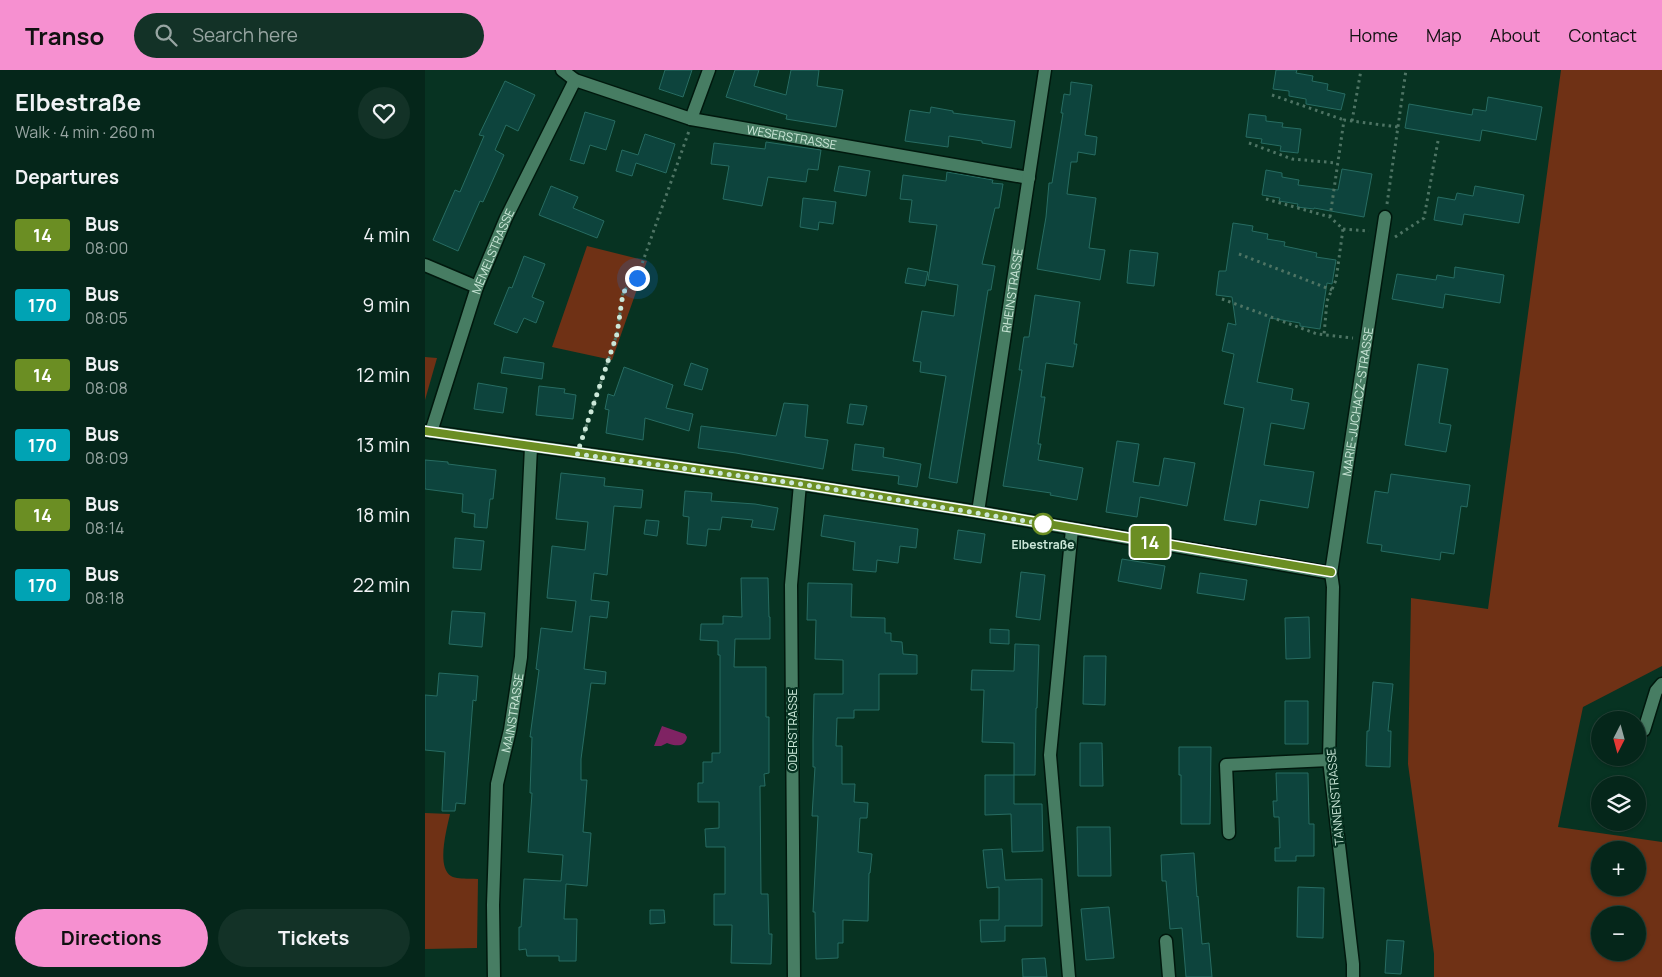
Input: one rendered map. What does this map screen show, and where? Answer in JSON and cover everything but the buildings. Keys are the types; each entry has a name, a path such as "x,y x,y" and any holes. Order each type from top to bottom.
{"street":[{"name":"WESERSTRASSE","path":"562,70 575,80 691,119 1029,178"},
{"path":"691,119 709,70"},
{"name":"RHEINSTRASSE","path":"978,512 1045,70"},
{"name":"MEMELSTRASSE","path":"428,432 477,287 506,218 575,80"},
{"name":"MARIE-JUCHACZ-STRASSE","path":"1333,587 1331,572 1385,217"},
{"path":"425,265 477,287"},
{"path":"428,432 801,484 1331,572"},
{"name":"MAINSTRASSE","path":"494,977 493,905 497,784 510,730 521,657 531,447"},
{"name":"ODERSTRASSE","path":"794,977 791,585 801,484"},
{"path":"1069,977 1050,755 1072,529"},
{"name":"TANNENSTRASSE","path":"1333,587 1329,760 1353,977"},
{"path":"1646,724 1656,691 1662,684"},
{"path":"1229,833 1226,765 1329,760"},
{"path":"1166,941 1169,977"}],"path":[{"path":"1352,121 1361,70"},
{"path":"1385,217 1406,70"},
{"path":"1272,95 1344,120 1398,127"},
{"path":"577,454 617,334 623,293 637,278 687,138 691,119"},
{"path":"1330,217 1344,120"},
{"path":"1380,246 1424,218 1438,141"},
{"path":"1249,143 1293,159 1337,164"},
{"path":"1266,199 1330,217 1343,229 1383,232"},
{"path":"1324,335 1327,301 1336,280 1343,229"},
{"path":"1239,254 1331,290"},
{"path":"1222,299 1317,334 1366,340"}],"shaded area":[{"path":"1561,70 1662,70 1662,666 1583,707 1558,827 1662,842 1662,977 1434,977 1434,954 1408,764 1411,598 1488,609"},
{"path":"587,246 647,261 612,360 552,347"},
{"path":"425,357 437,358 425,400"},
{"path":"662,726 685,734 687,737 686,741 682,745 667,743 661,746 654,746"},
{"path":"425,813 450,814 443,856 444,864 451,876 478,879 477,948 425,949"}],"bus line":[{"name":"14","path":"425,431 801,484 1331,572"}],"place":[{"name":"Elbestraße","path":"1043,524"}],"route":[{"path":"637,278 623,293 617,334 577,454 801,484 1043,524"}]}
